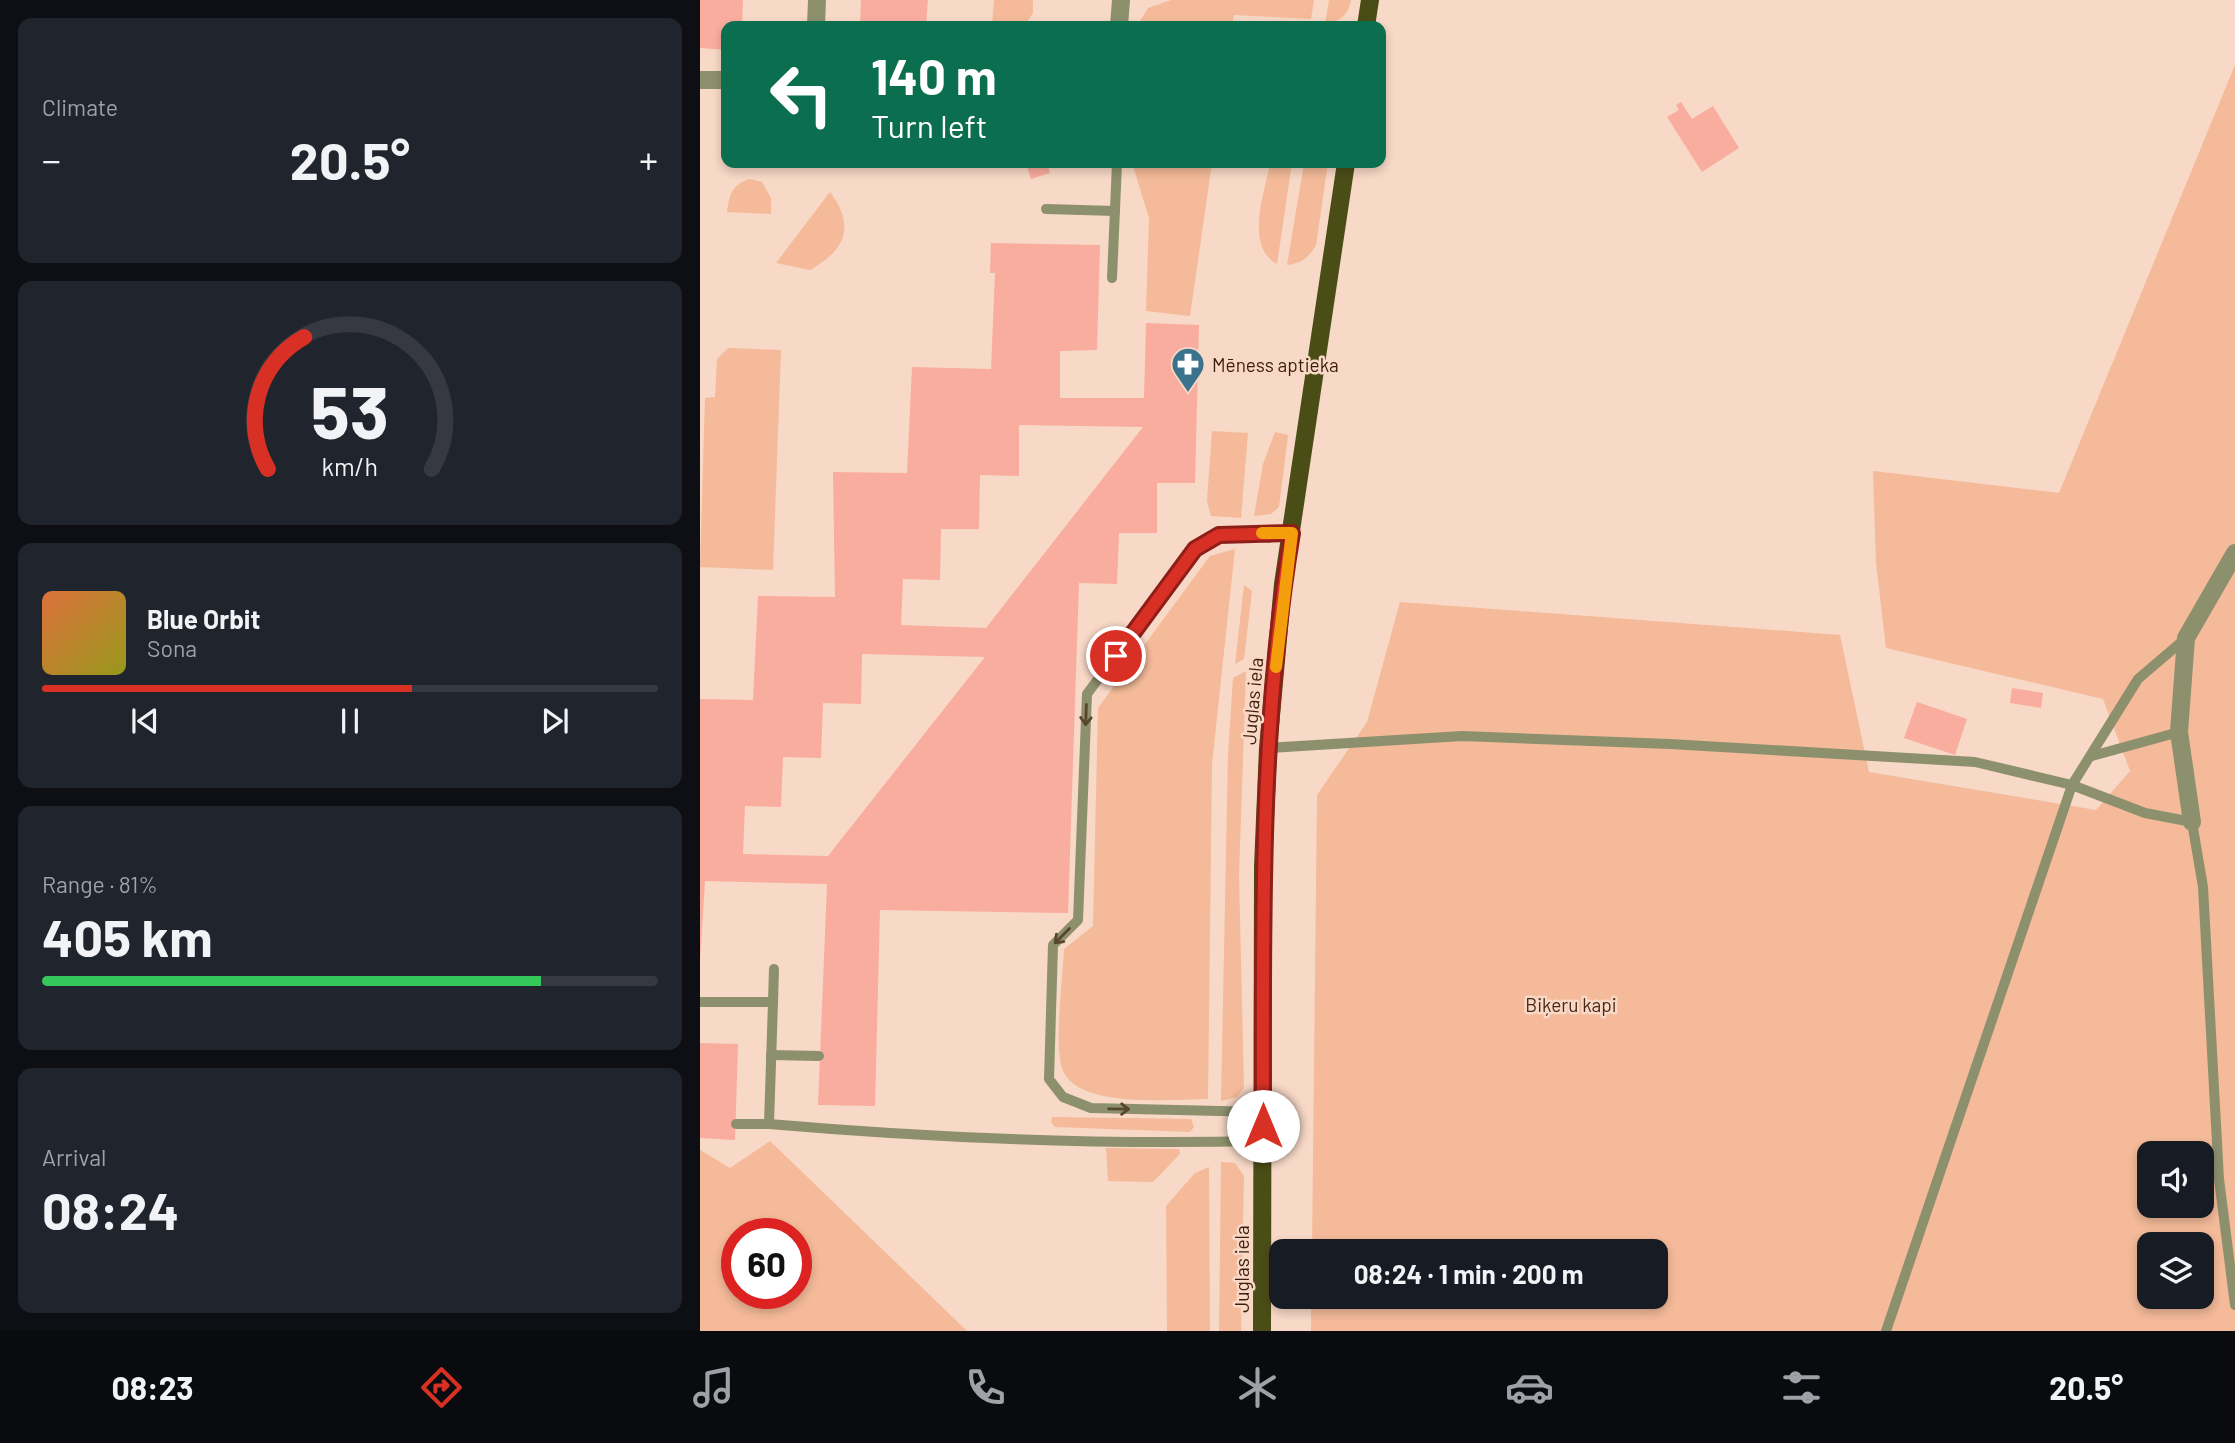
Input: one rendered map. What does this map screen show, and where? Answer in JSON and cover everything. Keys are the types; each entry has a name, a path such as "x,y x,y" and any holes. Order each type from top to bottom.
{"main road":[{"path":"1367,21 1370,0"},
{"name":"Juglas iela","path":"1262,1331 1264,867 1268,748 1283,584 1345,168"}],"street":[{"path":"816,21 817,0"},
{"path":"1119,21 1121,0"},
{"path":"700,80 721,80"},
{"path":"2192,822 2179,732 2186,638 2235,553"}],"lane":[{"path":"1112,278 1117,168"},
{"path":"1046,209 1115,211"},
{"path":"1263,1112 1091,1108 1063,1097 1049,1079 1053,945 1078,920 1087,694 1195,549 1219,535 1292,533"},
{"path":"1885,1331 2072,785 2138,680 2186,638"},
{"path":"2092,756 2179,732"},
{"path":"1268,748 1462,736 1670,744 1975,762 2072,785 2146,813 2192,822 2203,887 2219,1179 2235,1305"},
{"path":"769,1124 774,969"},
{"path":"700,1002 773,1002"},
{"path":"771,1055 819,1056"},
{"path":"736,1124 769,1124 867,1133 1206,1143 1263,1141"}],"green space":[{"path":"994,0 1033,0 1033,13 1027,21 992,21"},
{"path":"1171,0 1314,0 1311,19 1234,15 1233,21 1140,21 1148,8"},
{"path":"1329,0 1351,0 1343,16 1335,21 1326,21"},
{"name":"Biķeru kapi","path":"2235,65 2235,1331 1311,1331 1311,1309 1668,1309 1668,1239 1312,1239 1317,795 1367,722 1400,602 1840,635 1869,772 2096,810 2130,771 2103,699 1886,648 1876,563 1873,471 2059,493"},
{"path":"1134,168 1211,168 1190,316 1146,311 1149,218"},
{"path":"1269,168 1291,168 1277,264 1267,256 1261,245 1261,203"},
{"path":"1303,168 1327,168 1316,245 1304,259 1287,265"},
{"path":"749,179 762,182 771,198 771,214 727,212 732,191"},
{"path":"830,192 843,216 843,237 839,246 810,270 776,263"},
{"path":"728,348 781,350 773,570 700,567 705,398 715,397 717,359"},
{"path":"1212,431 1248,433 1241,518 1211,516 1207,501"},
{"path":"1275,432 1288,435 1279,507 1271,514 1254,516 1263,464"},
{"path":"1235,549 1212,764 1208,1099 1150,1100 1105,1096 1086,1091 1071,1081 1062,1068 1059,1043 1064,949 1093,926 1098,708 1210,556"},
{"path":"1244,585 1252,591 1244,659 1235,664"},
{"path":"1246,671 1239,875 1244,1088 1237,1097 1221,1101 1228,754 1233,678"},
{"path":"1052,1117 1191,1119 1194,1127 1190,1132 1055,1127 1051,1122"},
{"path":"770,1141 967,1331 700,1331 700,1150 730,1168"},
{"path":"1106,1148 1179,1149 1180,1154 1153,1182 1108,1181"},
{"path":"1221,1162 1235,1163 1244,1176 1241,1331 1219,1331"},
{"path":"1209,1167 1210,1331 1167,1331 1166,1206 1195,1173"}],"building":[{"path":"700,0 743,0 742,21 721,21 721,50 700,48"},
{"path":"861,0 928,0 926,21 860,21"},
{"path":"1681,102 1692,119 1713,106 1739,148 1702,172 1667,117 1679,110 1676,105"},
{"path":"1028,168 1048,168 1050,173 1031,179"},
{"path":"991,243 1100,245 1097,350 1060,351 1060,398 1144,398 1146,323 1199,325 1195,483 1157,483 1157,533 1119,533 1117,584 1079,583 1068,913 880,910 875,1106 818,1105 827,884 705,881 700,961 700,699 753,700 758,596 835,597 833,472 907,473 912,367 991,369 995,273 990,273","holes":["1019,425 1143,427 986,628 901,625 903,579 940,580 941,529 979,529 980,475 1019,476","862,654 985,657 828,856 743,854 745,806 781,807 783,757 821,758 823,703 861,704"]},
{"path":"2012,688 2043,693 2041,708 2010,703"},
{"path":"1917,702 1967,719 1955,755 1904,738"},
{"path":"700,1043 738,1044 735,1140 700,1138"}],"slow traffic":[{"path":"1262,533 1292,533 1283,584 1276,667"}],"place":[{"name":"Mēness aptieka","path":"1188,394"}],"route":[{"path":"1116,656 1195,549 1219,535 1292,533 1283,584 1268,748 1264,867 1263,1126"}]}
